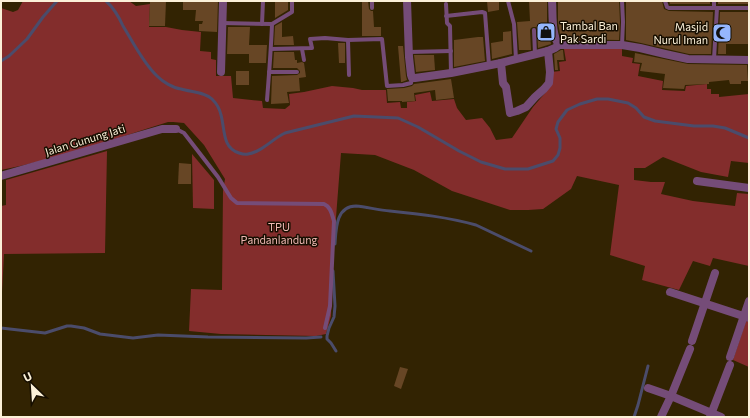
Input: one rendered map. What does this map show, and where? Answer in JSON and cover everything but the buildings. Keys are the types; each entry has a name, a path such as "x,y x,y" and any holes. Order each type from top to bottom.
{"street":[{"path":"221,72 223,1"},
{"path":"407,1 409,52 412,78 489,66 548,51 559,45 622,45 688,59 749,60"},
{"path":"552,1 554,31 559,45"},
{"path":"501,63 503,83 506,87 510,113 518,111 528,105 549,83 550,72 548,51"},
{"name":"Jalan Gunung Jati","path":"1,176 162,129 176,129"},
{"path":"697,181 749,188"},
{"path":"692,340 715,273"},
{"path":"670,292 746,317"},
{"path":"710,415 746,317 749,301"},
{"path":"661,417 690,349"},
{"path":"648,388 671,396 710,415 721,417"}],"lane":[{"path":"262,24 263,1"},
{"path":"222,23 272,24 292,12 292,1"},
{"path":"372,1 372,8"},
{"path":"508,1 514,24 516,59"},
{"path":"622,1 622,45"},
{"path":"665,1 667,7 669,8 749,8"},
{"path":"714,1 716,8 714,60"},
{"path":"446,4 447,23 450,26 451,73"},
{"path":"446,16 482,12 485,13 489,66"},
{"path":"267,100 272,48 272,24"},
{"path":"534,30 535,54"},
{"path":"272,48 312,48 310,39 382,39 387,86 411,83 412,78"},
{"path":"348,40 349,75"},
{"path":"302,49 304,60"},
{"path":"409,52 451,51"},
{"path":"269,72 297,72"},
{"path":"176,129 184,133 218,177 234,201 324,204 330,210 334,221 330,306 325,328"}],"green space":[{"name":"TPU Pandanlandung","path":"23,1 129,1 136,6 150,4 149,27 166,27 201,32 200,51 211,52 211,59 216,60 216,76 231,76 233,98 262,101 263,108 285,109 290,105 289,94 332,86 362,90 386,90 387,103 400,102 401,108 407,108 407,102 416,101 415,95 430,92 432,101 454,99 457,108 466,120 482,118 490,128 496,140 512,138 533,107 546,92 551,72 560,71 559,62 566,61 564,49 622,49 622,56 633,58 632,63 640,64 638,76 663,81 662,90 685,91 686,86 707,84 707,89 711,89 711,94 719,94 719,97 749,94 749,163 731,161 728,177 701,172 663,157 645,168 634,168 634,180 665,182 661,194 693,201 735,206 737,193 749,194 749,266 713,258 710,266 693,261 679,290 642,280 645,266 610,255 619,185 577,176 571,189 543,209 510,210 452,191 414,170 375,155 341,153 333,256 331,316 326,334 316,336 221,334 189,331 191,289 222,290 223,191 225,179 204,145 184,123 173,122 168,122 64,154 1,170 1,8 13,12 18,10"},
{"path":"107,151 105,253 4,254 1,311 1,206 6,205 6,180"},
{"path":"192,154 214,180 214,209 193,208"},
{"path":"746,321 749,322 749,367 733,360"}],"waterway":[{"path":"1,61 9,56 27,39 57,1"},
{"path":"106,1 116,13 143,59 157,76 171,86 202,94 209,97 213,101 218,107 227,142 234,151 242,154 258,151 285,133 354,116 398,118 418,127 481,162 505,169 528,169 553,161 558,155 560,138 556,129 558,122 567,110 597,99 608,99 628,103 636,108 644,117 655,121 725,128 749,138"},
{"path":"335,244 338,219 344,210 349,207 356,206 433,216 476,225 531,251"},
{"path":"333,271 335,306 334,317 329,328 327,339 336,351"},
{"path":"1,328 45,333 71,326 84,328 100,334 133,338 158,335 208,337 321,337"},
{"path":"634,417 648,366"}],"place":[{"name":"Tambal Ban Pak Sardi","path":"546,32"},
{"name":"Masjid Nurul Iman","path":"722,33"}]}
